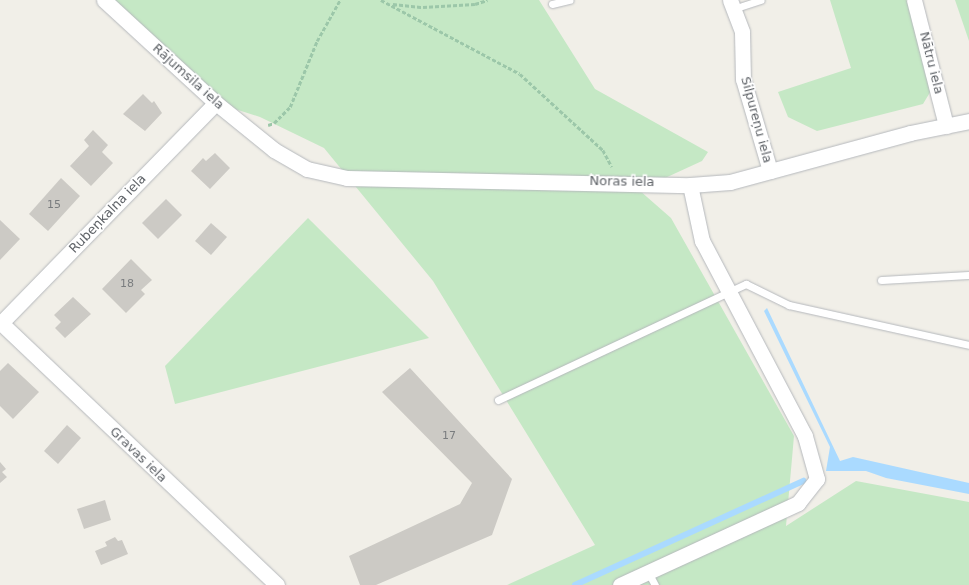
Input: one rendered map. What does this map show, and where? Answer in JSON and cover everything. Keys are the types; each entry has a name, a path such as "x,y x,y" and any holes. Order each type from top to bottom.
{"street":[{"name":"Rājumsila iela","path":"104,0 216,103 274,150"},
{"name":"Nātru iela","path":"914,0 946,126"},
{"name":"Silpureņu iela","path":"731,4 742,32 743,79 770,171"},
{"name":"Rubeņkalna iela","path":"0,323 216,103"},
{"name":"Noras iela","path":"274,150 308,169 347,178 620,182 690,185 730,182 969,121"},
{"path":"620,585 798,503 817,479 805,436 730,291 702,241 690,185"},
{"name":"Gravas iela","path":"0,323 277,585"}],"lane":[{"path":"552,4 570,0"},
{"path":"731,4 761,0"},
{"path":"881,280 969,275"},
{"path":"498,400 746,284 789,305 969,345"},
{"path":"648,572 655,585"}],"path":[{"path":"248,130 274,123 290,107 317,41 340,0"},
{"path":"381,0 520,74 603,150 620,182"},
{"path":"391,4 422,7 475,4 487,0"}],"green space":[{"path":"104,0 539,0 595,89 708,152 702,161 639,190 671,218 794,436 786,526 856,481 969,502 969,585 507,585 595,545 433,281 324,148 260,117 216,103"},
{"path":"830,0 911,0 935,84 923,104 817,131 788,117 778,92 851,68"},
{"path":"955,0 969,0 969,41"},
{"path":"308,218 429,338 175,404 165,366"}],"water":[{"path":"767,308 840,461 853,457 969,483 969,494 886,478 866,471 826,471 830,447 764,311"}],"building":[{"path":"143,94 152,103 154,101 162,113 145,131 123,114"},
{"path":"93,130 108,145 102,152 113,163 91,186 70,166 89,146 84,140"},
{"path":"215,153 230,168 210,189 191,171 203,158 206,161"},
{"path":"61,178 80,196 48,231 29,214"},
{"path":"166,199 182,215 158,239 142,223"},
{"path":"0,220 20,239 0,260"},
{"path":"211,223 227,237 211,255 195,241"},
{"path":"131,259 152,280 141,290 145,294 126,313 102,289"},
{"path":"73,297 91,314 65,338 55,328 61,322 54,315"},
{"path":"8,363 39,392 13,419 0,406 0,371"},
{"path":"410,368 512,479 492,535 376,585 360,585 349,556 460,504 472,483 382,392"},
{"path":"67,425 81,438 58,464 44,451"},
{"path":"0,462 6,469 2,472 7,477 0,483"},
{"path":"105,500 111,520 84,529 77,509"},
{"path":"115,537 118,541 122,540 128,554 101,565 95,551 107,546 105,542"}],"waterway":[{"path":"575,585 803,481"}]}
